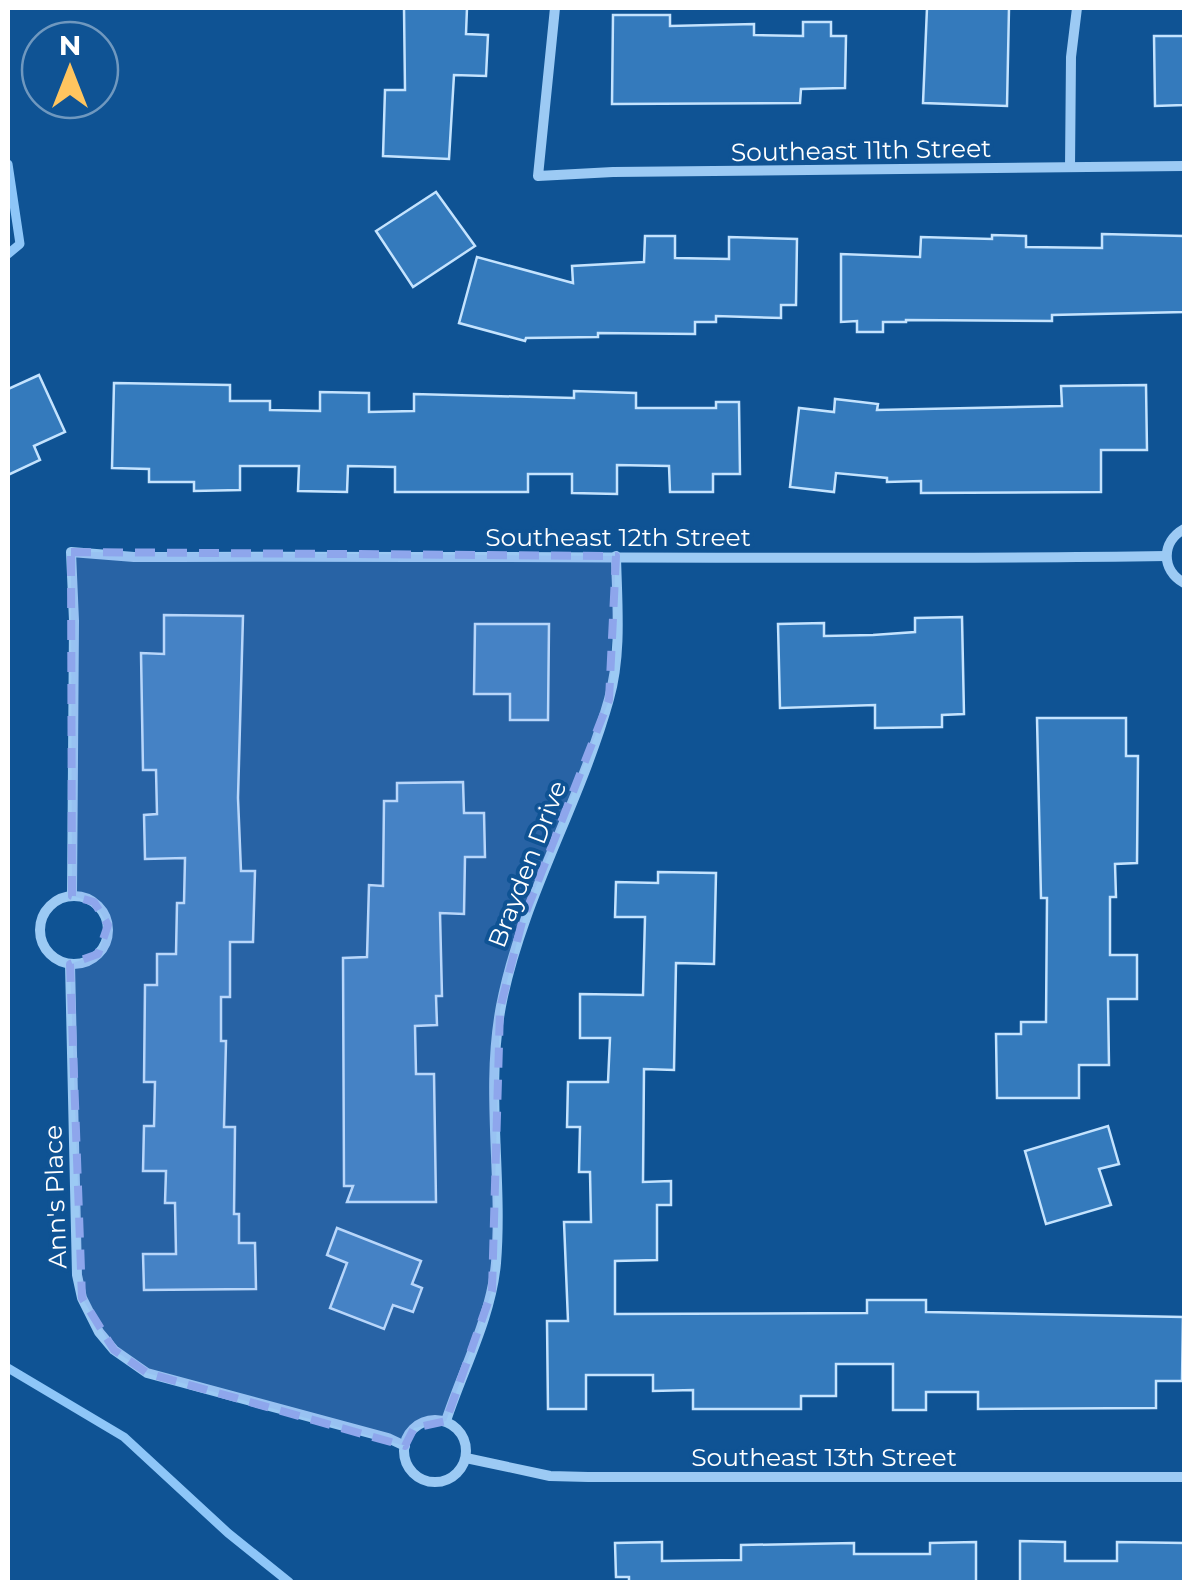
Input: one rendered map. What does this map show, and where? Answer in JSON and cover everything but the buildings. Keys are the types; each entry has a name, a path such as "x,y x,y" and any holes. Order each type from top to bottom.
{"street":[{"name":"Southeast 11th Street","path":"555,8 538,176 1184,166"},
{"path":"1070,167 1071,57 1077,8"},
{"path":"1184,529 1171,539 1166,556 1172,574 1184,583"},
{"name":"Southeast 12th Street","path":"72,896 74,621 70,552 134,557 866,560 1166,556"},
{"name":"Brayden Drive","path":"446,1422 483,1322 496,1262 494,1064 500,1009 522,922 609,700 618,644 616,556"},
{"path":"72,896 94,902 105,915 108,936 98,954 88,961 70,964 47,950 40,931 46,910 56,901 72,896"},
{"name":"Ann's Place","path":"70,964 74,1251 82,1298 100,1332 114,1350 147,1373 388,1438 404,1446"},
{"path":"427,1420 446,1422 463,1436 466,1458 458,1472 447,1480 432,1482 412,1471 405,1459 404,1446 414,1428 427,1420"},
{"name":"Southeast 13th Street","path":"466,1458 550,1476 1184,1477"}],"highlighted area":[{"path":"71,552 616,556 609,700 522,922 500,1009 492,1291 446,1421 414,1428 405,1446 147,1373 114,1350 82,1298 70,964 98,954 108,925 94,902 72,896"}],"waterway":[{"path":"8,164 20,244 8,254"},
{"path":"8,1368 124,1437 228,1533 289,1582"}]}
